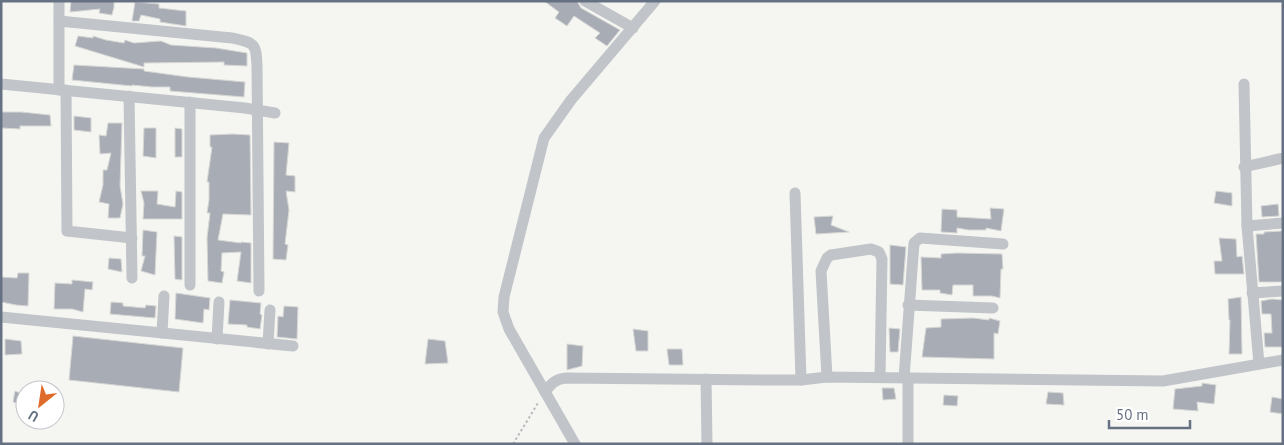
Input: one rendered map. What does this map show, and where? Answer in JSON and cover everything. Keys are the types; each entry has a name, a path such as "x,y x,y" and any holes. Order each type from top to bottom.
{"street":[{"path":"59,1 67,231 132,238"},
{"path":"585,1 633,28"},
{"path":"575,444 520,351 504,318 506,286 544,138 571,100 655,1"},
{"path":"59,22 222,37 247,41 254,45 256,48 258,109 259,291"},
{"path":"1,84 258,109 275,113"},
{"path":"1244,84 1244,168 1247,226 1259,364"},
{"path":"129,96 132,278"},
{"path":"190,102 190,285"},
{"path":"1244,168 1283,158"},
{"path":"795,193 801,380"},
{"path":"1247,226 1283,223"},
{"path":"908,444 906,378 908,306 912,248 914,243 920,238 1003,244"},
{"path":"827,377 821,271 823,265 831,255 872,249 880,252 882,259 880,377"},
{"path":"1252,293 1283,291"},
{"path":"162,333 164,296"},
{"path":"217,338 219,302"},
{"path":"908,306 993,308"},
{"path":"268,344 270,310"},
{"path":"1,317 293,346"},
{"path":"545,392 553,382 566,378 801,380 827,377 880,377 1163,382 1283,360"},
{"path":"706,379 706,444"}],"path":[{"path":"513,444 545,392"}],"building":[{"path":"71,1 114,1 114,7 112,15 99,13 100,9 70,12"},
{"path":"544,1 577,1 581,8 620,30 607,46 595,38 600,33 574,16 567,26 555,18 559,12"},
{"path":"135,2 159,4 159,8 186,11 186,26 160,22 160,19 141,15 139,21 132,21"},
{"path":"78,36 93,38 93,36 124,43 125,40 134,43 161,41 171,45 216,48 247,53 247,66 224,65 224,62 144,63 144,67 75,46"},
{"path":"74,65 144,69 144,71 188,77 245,82 244,97 170,91 170,87 132,86 72,80"},
{"path":"1,112 50,115 51,126 20,126 20,129 1,128"},
{"path":"74,116 91,118 91,132 74,130"},
{"path":"108,123 122,123 120,186 123,204 120,218 108,218 109,204 99,202 103,185 103,170 107,170 111,153 100,154 99,135 106,136"},
{"path":"144,128 156,128 156,158 143,156"},
{"path":"175,128 182,129 182,157 175,157"},
{"path":"210,135 250,135 251,215 223,214 218,240 251,243 251,283 237,281 241,252 222,253 221,271 224,272 222,283 208,281 207,238 210,213 207,213 209,182 207,182 212,147 210,147"},
{"path":"274,142 289,143 286,175 295,176 295,192 286,191 289,210 285,244 288,245 286,260 273,259"},
{"path":"141,191 158,191 157,204 175,207 176,191 182,192 182,219 143,219 144,203"},
{"path":"1216,191 1232,193 1232,206 1214,203"},
{"path":"1278,204 1279,216 1262,217 1261,206"},
{"path":"990,208 1004,209 1001,231 986,228 986,230 969,230 957,228 957,233 941,232 942,209 957,210 957,217 991,219"},
{"path":"833,216 831,225 849,232 816,234 814,217"},
{"path":"143,230 157,232 155,275 141,271 145,256 142,256"},
{"path":"1282,231 1283,282 1259,282 1256,234"},
{"path":"174,236 182,237 182,280 175,279"},
{"path":"1219,238 1236,239 1237,257 1242,256 1244,274 1215,274 1214,261 1222,261"},
{"path":"890,245 906,247 903,285 890,284"},
{"path":"941,254 1002,254 1003,269 1001,269 1000,298 973,296 973,285 953,285 952,295 940,293 940,290 922,290 921,257 941,258"},
{"path":"109,258 121,259 122,272 108,269"},
{"path":"18,273 29,273 28,306 1,302 1,277 17,278"},
{"path":"72,280 93,282 92,290 85,289 83,312 72,309 54,309 55,283 72,284"},
{"path":"176,293 210,298 209,310 204,309 203,323 175,319"},
{"path":"1241,297 1242,354 1229,354 1230,320 1228,299"},
{"path":"230,300 261,303 260,329 247,327 247,325 228,324"},
{"path":"1283,300 1283,347 1265,347 1264,333 1272,333 1271,314 1262,314 1261,301"},
{"path":"111,302 123,303 123,306 145,308 146,305 156,306 155,318 110,314"},
{"path":"284,306 298,307 297,339 277,337 278,316 283,317"},
{"path":"973,318 989,320 989,318 1000,321 998,334 994,333 994,359 922,357 926,328 941,327 941,319"},
{"path":"889,328 900,329 898,352 890,352"},
{"path":"633,329 648,331 648,351 636,351"},
{"path":"73,336 183,348 179,392 69,380"},
{"path":"5,339 21,341 22,354 5,355"},
{"path":"428,339 445,341 448,363 425,364"},
{"path":"567,344 583,346 582,366 567,370"},
{"path":"667,349 682,349 683,365 669,365"},
{"path":"1202,383 1216,385 1214,404 1197,402 1198,411 1173,409 1175,389 1202,386"},
{"path":"882,388 894,388 896,399 883,400"},
{"path":"1048,392 1063,393 1064,405 1046,404"},
{"path":"944,395 958,396 957,406 943,405"},
{"path":"1272,397 1283,399 1283,414 1270,412"}]}
